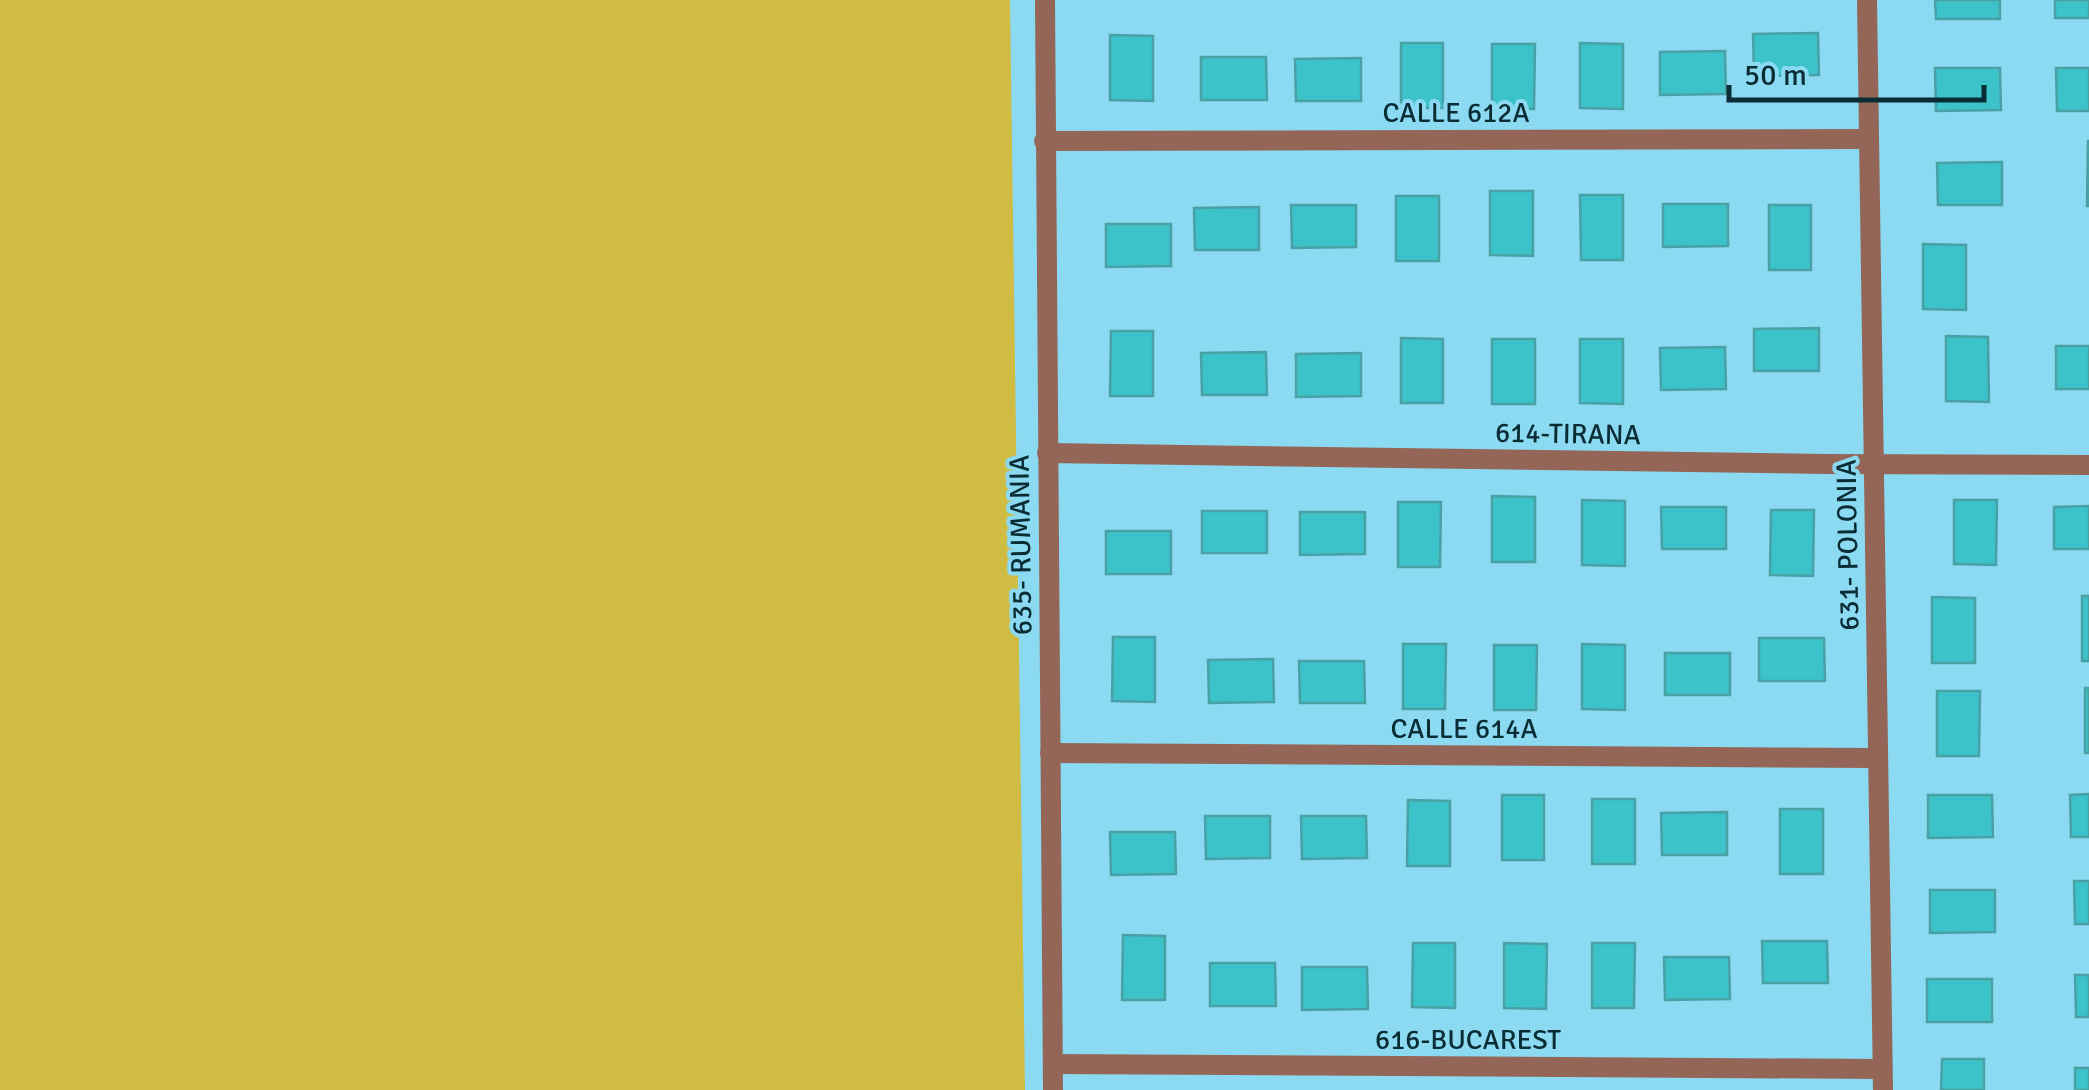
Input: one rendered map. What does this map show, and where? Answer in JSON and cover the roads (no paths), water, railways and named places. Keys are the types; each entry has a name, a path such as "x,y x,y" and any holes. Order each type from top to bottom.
{"street":[{"name":"635- RUMANIA","path":"1044,0 1053,1090"},
{"name":"631- POLONIA","path":"1866,0 1882,1079"},
{"name":"CALLE 612A","path":"1044,141 1869,138"},
{"name":"614-TIRANA","path":"1047,453 2089,465"},
{"name":"CALLE 614A","path":"1050,752 1878,758"},
{"name":"616-BUCAREST","path":"1053,1064 1882,1079"}]}
